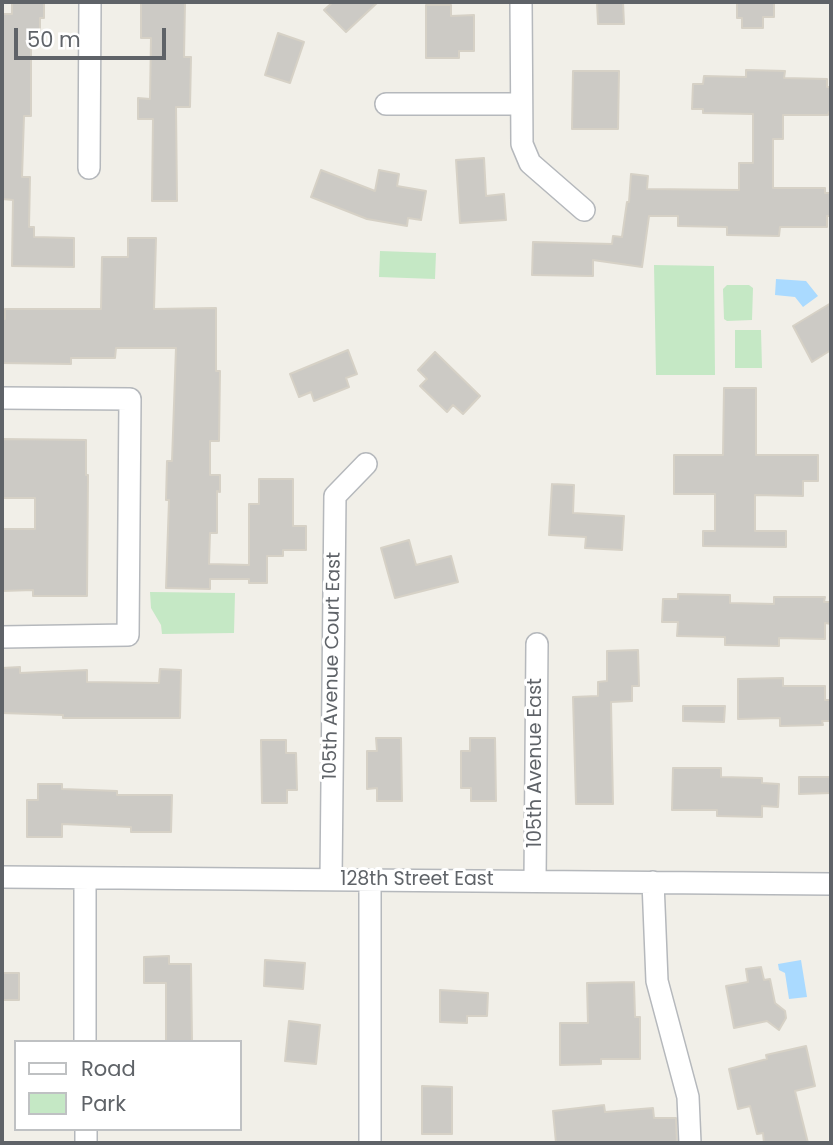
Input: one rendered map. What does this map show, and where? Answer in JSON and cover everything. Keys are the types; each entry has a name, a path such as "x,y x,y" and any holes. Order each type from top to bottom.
{"street":[{"path":"89,168 90,2"},
{"path":"521,2 522,145 526,156 538,171 584,210"},
{"path":"386,104 520,104"},
{"path":"2,398 130,399 128,635 2,636"},
{"name":"105th Avenue Court East","path":"331,880 335,496 366,464"},
{"name":"105th Avenue East","path":"535,881 537,644"},
{"name":"128th Street East","path":"2,877 831,884"},
{"path":"85,878 85,1040"},
{"path":"370,880 370,1143"},
{"path":"653,882 657,981 688,1097 690,1143"}],"green space":[{"path":"380,251 436,253 435,279 379,277"},
{"path":"654,265 714,266 715,375 656,375"},
{"path":"727,285 749,285 753,288 752,320 724,319 723,289"},
{"path":"735,330 761,330 762,368 735,368"},
{"path":"150,592 235,593 234,633 162,634 161,625 151,608"}],"water":[{"path":"776,279 806,281 818,296 803,307 795,297 775,295"},
{"path":"801,960 807,997 789,999 785,973 779,970 778,964"}],"building":[{"path":"12,2 44,2 40,35 31,35 31,116 24,116 22,177 30,177 29,227 34,227 34,237 74,238 74,267 12,266 13,200 2,199 2,14 12,14"},
{"path":"141,2 185,2 184,57 191,57 190,107 176,107 177,201 152,201 153,119 138,119 138,98 150,99 151,38 141,38"},
{"path":"333,2 378,2 346,32 324,10"},
{"path":"597,2 623,2 624,24 598,24"},
{"path":"737,2 774,2 774,17 763,17 763,28 742,28 742,18 737,18"},
{"path":"426,5 451,5 451,16 474,15 474,51 459,51 459,58 426,58"},
{"path":"278,33 304,42 290,83 265,75"},
{"path":"746,70 785,71 784,78 827,79 827,87 831,87 831,112 828,115 783,115 783,139 773,139 773,188 825,188 825,193 831,193 831,216 827,216 827,227 780,227 779,236 727,235 727,227 678,226 678,216 649,216 642,267 593,260 593,276 532,275 533,242 612,244 613,236 622,237 631,174 648,176 647,189 739,190 739,163 753,163 753,114 703,113 703,109 692,109 693,84 703,84 704,76 746,77"},
{"path":"573,71 619,71 618,129 572,129"},
{"path":"484,158 486,196 504,194 506,220 460,223 456,160"},
{"path":"321,170 375,191 379,170 399,174 397,186 426,191 421,220 408,218 407,226 367,219 311,197"},
{"path":"128,238 156,238 154,309 216,308 216,371 220,371 219,441 210,441 210,475 220,475 220,492 217,491 217,533 210,533 209,564 249,565 249,504 259,504 259,479 293,479 293,526 306,526 306,550 283,550 283,556 267,556 267,583 249,583 249,579 210,579 210,589 166,588 169,500 166,500 167,461 172,461 176,348 116,348 115,358 71,358 71,364 2,363 2,319 5,319 5,309 101,309 102,257 128,257"},
{"path":"831,303 831,350 812,362 793,326"},
{"path":"348,350 357,374 346,378 349,387 314,401 311,392 299,397 290,374"},
{"path":"435,352 480,396 463,414 453,405 447,412 420,386 427,379 418,370"},
{"path":"724,388 756,388 756,455 818,455 818,481 803,481 803,496 755,495 755,531 786,531 786,547 703,546 703,531 715,531 715,494 674,494 674,455 723,455"},
{"path":"2,439 86,440 87,596 33,596 33,590 2,591 2,529 35,529 35,498 2,498"},
{"path":"552,484 574,485 573,513 624,516 622,550 585,548 586,537 549,535"},
{"path":"409,540 416,565 451,556 458,582 395,598 381,548"},
{"path":"678,594 730,595 730,603 774,604 774,597 825,597 824,602 831,602 831,624 825,623 825,639 779,638 779,646 725,645 725,637 677,636 678,622 662,622 663,599 678,599"},
{"path":"638,650 639,686 632,686 632,701 611,702 613,804 576,804 573,697 598,696 598,682 607,681 607,651"},
{"path":"20,667 20,673 87,670 87,682 159,683 160,669 181,670 180,718 63,718 63,715 2,713 2,668"},
{"path":"783,678 783,686 825,686 825,700 831,700 831,721 822,721 823,725 780,726 780,718 738,719 738,679"},
{"path":"683,706 725,706 724,722 683,721"},
{"path":"376,738 401,738 402,801 377,801 377,788 367,789 367,751 377,751"},
{"path":"470,738 495,738 496,801 471,801 471,788 461,788 461,751 470,751"},
{"path":"261,740 286,740 286,753 296,753 297,790 287,790 287,803 262,803"},
{"path":"673,768 721,768 721,777 762,778 762,783 779,784 778,807 762,806 762,817 717,816 717,810 672,810"},
{"path":"799,777 831,777 831,793 799,794"},
{"path":"38,784 62,784 62,789 117,791 117,795 172,795 171,832 131,832 131,827 62,824 62,837 27,837 27,800 38,800"},
{"path":"169,956 169,964 191,964 192,1040 166,1040 166,983 144,983 144,957"},
{"path":"265,960 305,963 303,989 264,986"},
{"path":"761,967 764,980 770,979 775,1003 785,1011 786,1018 779,1030 767,1021 734,1028 726,986 748,982 746,969"},
{"path":"2,973 19,973 19,1000 2,1000"},
{"path":"634,982 635,1017 640,1017 640,1059 601,1059 601,1064 560,1065 560,1023 588,1023 587,983"},
{"path":"440,990 488,993 487,1016 467,1016 467,1023 440,1022"},
{"path":"289,1021 320,1025 316,1064 285,1061"},
{"path":"806,1046 815,1086 795,1091 808,1143 764,1143 763,1133 757,1134 750,1106 738,1109 729,1069 767,1059 766,1055"},
{"path":"422,1086 452,1087 452,1134 422,1134"},
{"path":"604,1105 605,1112 653,1108 654,1118 676,1118 677,1143 556,1143 553,1111"}]}
